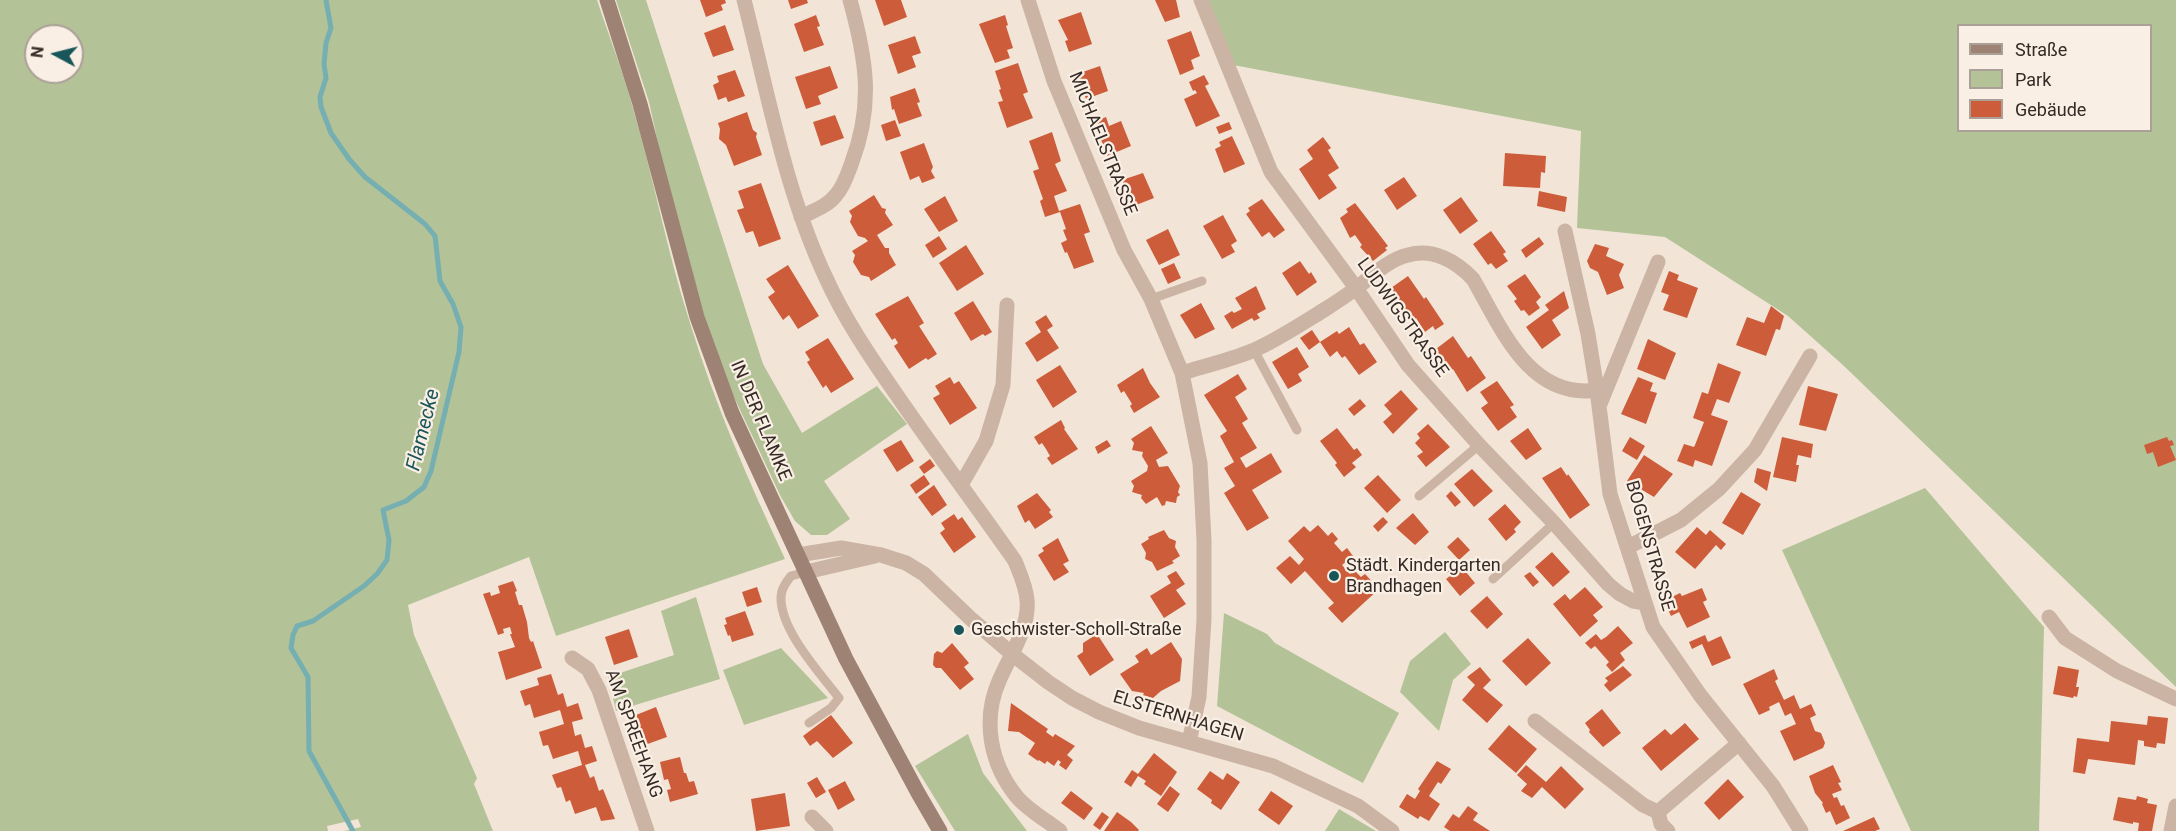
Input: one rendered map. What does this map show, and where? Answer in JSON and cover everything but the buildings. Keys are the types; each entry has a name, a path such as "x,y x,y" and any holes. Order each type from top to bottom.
{"main road":[{"name":"IN DER FLAMKE","path":"607,0 640,104 697,317 732,413 846,659 940,831"}],"street":[{"path":"744,0 801,217 814,253 842,311 880,371 1015,561 1024,582 1028,602 1018,641 998,682 990,711 991,747 1001,773 1018,798 1060,831"},
{"path":"801,217 824,206 836,196 845,180 860,140 867,77 850,0"},
{"name":"MICHAELSTRASSE","path":"1028,0 1054,81 1124,250 1151,299 1182,373 1200,463 1204,540 1203,642 1198,697 1189,742"},
{"name":"LUDWIGSTRASSE","path":"1201,0 1271,172 1356,288 1408,365 1593,568 1620,594 1633,601 1645,603"},
{"name":"BOGENSTRASSE","path":"1565,231 1588,334 1610,494 1653,627 1700,695 1773,786 1801,831"},
{"path":"1182,373 1254,350 1323,310 1383,267 1409,255 1435,255 1457,263 1473,279 1505,335 1522,360 1537,375 1551,383 1598,397"},
{"name":"BOGENSTRASSE","path":"1598,397 1658,262"},
{"path":"961,485 986,441 1003,385 1007,305"},
{"path":"1628,547 1681,520 1719,489 1755,450 1810,356"},
{"name":"ELSTERNHAGEN","path":"798,555 841,548 881,555 906,563 924,574 970,618 1048,682 1099,712 1139,728 1273,766 1358,806 1392,831"},
{"path":"806,572 881,555"},
{"path":"2049,617 2065,638 2117,671 2176,699"},
{"name":"AM SPREEHANG","path":"572,658 588,669 599,690 647,831"},
{"path":"1535,721 1643,805 1658,812"},
{"path":"1658,812 1738,743"},
{"path":"2171,831 2176,806"},
{"path":"1658,812 1661,824 1668,831"},
{"path":"812,817 826,831"}],"lane":[{"path":"1151,299 1202,281"},
{"path":"1254,350 1297,430"},
{"path":"1419,496 1479,445"},
{"path":"1493,579 1554,523"},
{"path":"806,572 791,576 786,582 781,594 782,607 798,642 839,698 831,708 809,723"}],"green space":[{"path":"0,0 597,0 633,108 674,269 710,384 733,443 785,559 556,636 529,557 408,605 414,635 477,778 474,784 493,831 344,831 361,827 358,819 327,826 328,831 0,831"},
{"path":"616,0 646,0 763,364 802,433 877,386 907,424 824,481 850,519 827,535 811,535 795,521 781,497 718,363 671,202 649,102"},
{"path":"1201,0 2176,0 2176,687 1844,366 1788,316 1665,237 1577,228 1581,131 1228,64"},
{"path":"1925,488 2044,627 2039,831 1911,831 1782,550"},
{"path":"696,597 720,679 616,711 608,677 674,655 661,611"},
{"path":"1224,613 1267,634 1275,643 1399,713 1363,783 1217,706"},
{"path":"1445,632 1471,664 1453,680 1439,731 1400,692 1410,661"},
{"path":"781,648 828,698 744,725 723,670"},
{"path":"968,734 983,773 1027,831 955,831 915,766"},
{"path":"1339,809 1376,831 1325,831"}],"waterway":[{"name":"Flamecke","path":"326,0 331,28 326,43 324,64 326,78 320,97 321,107 331,133 365,177 425,224 435,236 440,281 453,304 461,327 459,352 431,471 424,487 406,501 383,510 389,540 387,560 364,586 313,621 297,626 293,635 291,648 308,677 309,751 353,831"}],"place":[{"name":"Städt. Kindergarten Brandhagen","path":"1334,576"},
{"name":"Geschwister-Scholl-Straße","path":"959,630"}]}
